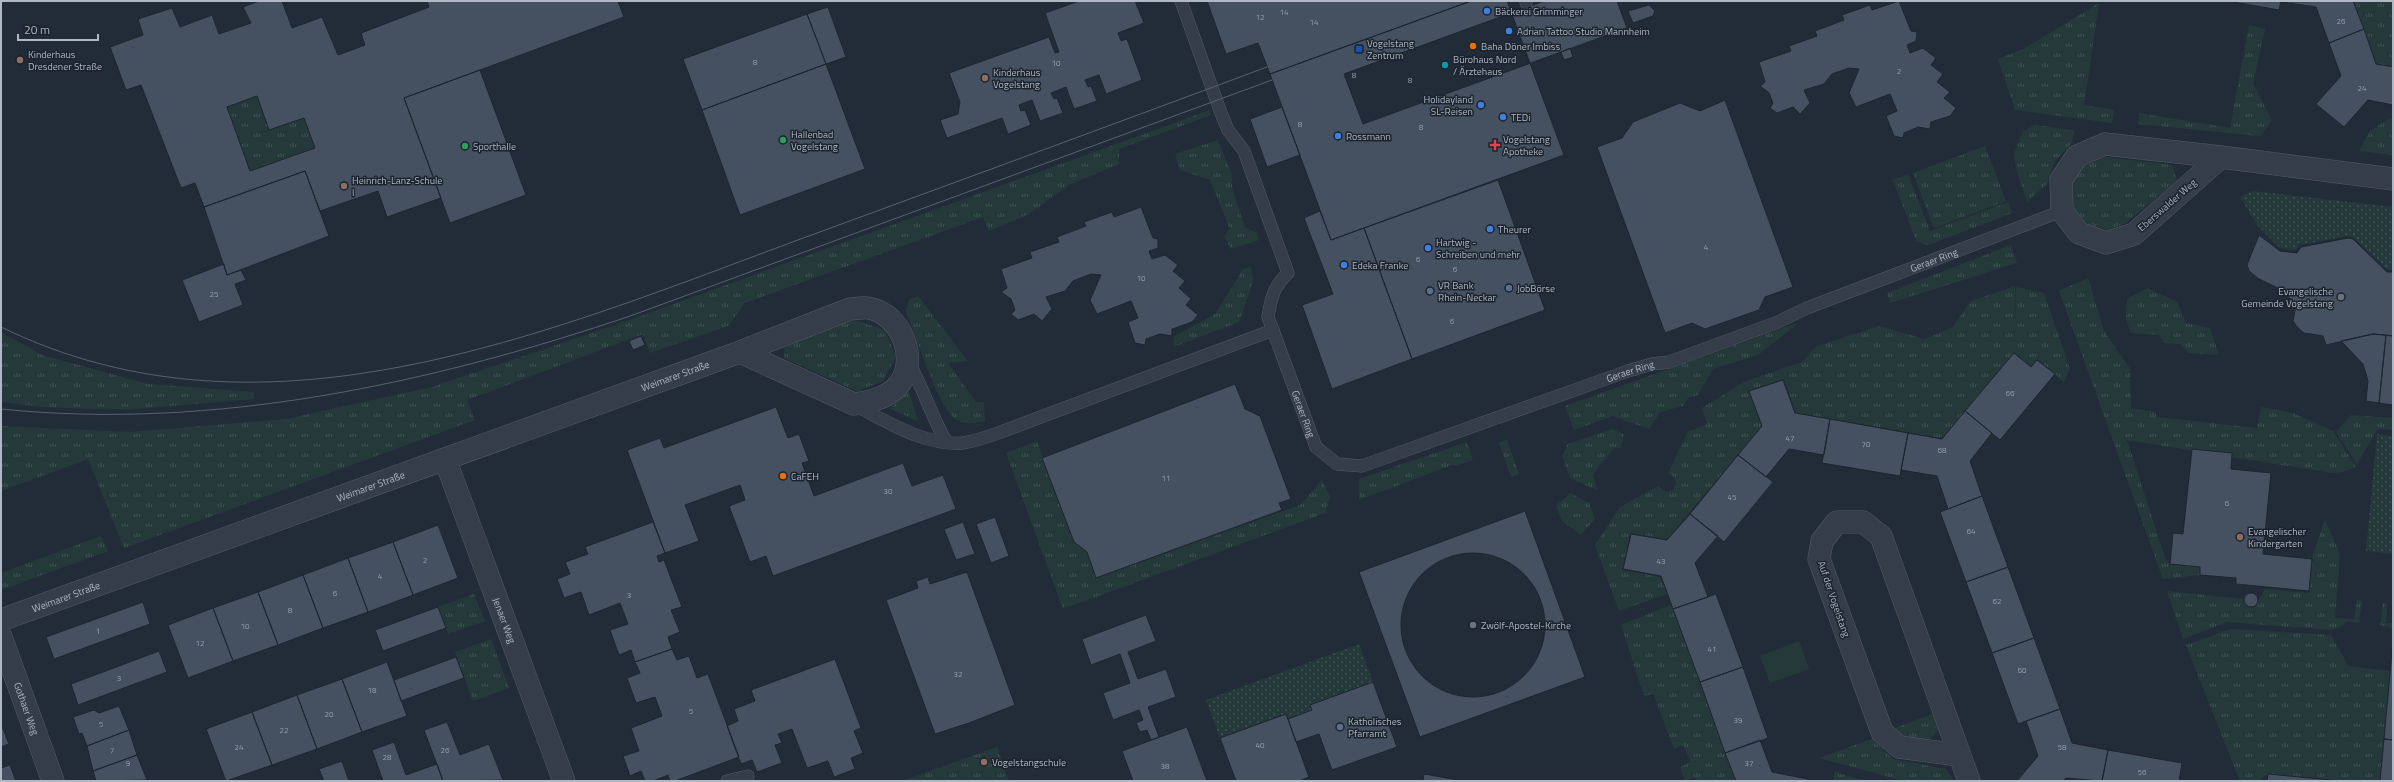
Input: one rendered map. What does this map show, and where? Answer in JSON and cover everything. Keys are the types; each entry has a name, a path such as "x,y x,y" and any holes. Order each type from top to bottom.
{"street":[{"path":"2062,211 2061,180 2077,156 2105,144 2393,179"},
{"name":"Eberswalder Weg","path":"2062,211 2079,233 2106,243 2134,234 2221,157"},
{"name":"Weimarer Straße","path":"1,620 740,352 850,309 868,308 881,314 897,327 908,349 907,361 903,377 897,387 888,394 867,403 854,404"},
{"path":"740,352 854,404"},
{"name":"Jenaer Weg","path":"446,459 564,781"},
{"name":"Auf der Vogelstang","path":"1958,755 1899,747 1882,732 1819,559 1822,541 1837,522 1863,522 1882,536 1958,755 1969,781"},
{"name":"Gothaer Weg","path":"1,637 53,781"}],"lane":[{"name":"Geraer Ring","path":"1182,1 1224,121 1228,130 1244,152 1288,273 1277,283 1271,296 1268,317 1316,447 1337,464 1362,466 1628,371 1652,364 1669,362 1778,322 1807,308 2062,211"},
{"path":"854,404 915,435 962,443 992,435 1273,330"},
{"name":"Weimarer Straße","path":"907,361 917,378 934,422 946,441"},
{"path":"727,781 748,776"}],"green space":[{"path":"2354,1 2393,1 2393,67 2376,64"},
{"path":"2099,3 2084,105 2114,110 2112,123 2015,110 1998,59 2025,48"},
{"path":"2249,25 2265,29 2253,84 2272,120 2260,136 2138,124 2139,113 2230,128"},
{"path":"257,96 269,130 304,118 315,148 250,171 227,107"},
{"path":"1210,110 1211,115 1119,149 1119,164 1069,185 1029,214 989,231 983,217 745,303 728,326 650,353 643,334 467,400 475,420 124,548 88,459 1,491 1,426 130,432 286,419 432,387 624,322"},
{"path":"2390,118 2393,118 2393,155 2359,151 2370,131"},
{"path":"2035,125 2074,130 2072,143 2055,161 2047,184 2027,202 2016,168 2014,154 2023,131"},
{"path":"1218,140 1232,175 1232,188 1245,227 1257,233 1259,240 1231,249 1224,236 1230,229 1210,180 1180,170 1175,154"},
{"path":"1985,146 2006,201 1934,228 1913,173"},
{"path":"2106,157 2172,165 2177,181 2126,223 2107,230 2088,224 2073,208 2070,187 2083,166"},
{"path":"1908,174 1930,231 2008,202 2012,213 1928,245 1916,241 1893,180"},
{"path":"2252,191 2393,207 2393,270 2387,269 2353,237 2347,236 2300,245 2296,250 2280,248 2258,226 2240,197"},
{"path":"2011,245 2017,263 1890,303 1887,293"},
{"path":"1251,267 1253,282 1239,322 1173,347 1174,337 1216,313 1243,269"},
{"path":"2088,278 2104,331 2130,369 2131,408 2156,412 2156,417 2257,428 2261,407 2293,413 2333,431 2356,467 2343,472 2332,473 2127,440 2165,558 2170,564 2200,567 2200,575 2163,579 2059,291"},
{"path":"2015,286 2015,325 2016,287 2044,293 2070,369 2064,382 2038,359 2031,367 2014,353 1942,438 1796,413 1784,379 1748,391 1762,426 1667,539 1630,533 1622,570 1660,577 1667,594 1619,611 1595,545 1620,507 1658,486 1666,492 1673,490 1676,483 1674,477 1668,473 1688,432 1707,424 1702,408 1746,381 1802,362 1817,346 1880,326 1924,339 1952,328 1971,301"},
{"path":"2148,288 2177,302 2186,323 2210,328 2219,355 2189,353 2180,344 2164,343 2159,335 2131,333 2126,320 2127,299"},
{"path":"918,296 968,361 948,363 976,402 984,402 985,421 968,423 960,422 953,417 940,397 933,383 906,311 909,300"},
{"path":"855,320 885,330 896,357 883,381 857,391 784,358 785,345"},
{"path":"1800,322 1758,355 1713,369 1698,395 1688,398 1683,406 1660,412 1649,429 1613,416 1574,430 1565,406"},
{"path":"1,332 42,355 148,384 254,392 254,399 124,410 44,407 1,402"},
{"path":"909,391 918,421 890,409"},
{"path":"2351,415 2393,418 2393,430 2378,429 2357,464 2336,432"},
{"path":"1612,429 1624,434 1621,448 1614,448 1593,474 1597,490 1570,478 1562,456 1568,444"},
{"path":"2377,434 2393,436 2393,554 2366,551"},
{"path":"1507,440 1519,474 1511,477 1499,443"},
{"path":"1037,441 1073,542 1087,552 1096,578 1300,505 1322,480 1330,497 1325,513 1063,609 1006,453"},
{"path":"1467,442 1473,460 1456,466 1452,465 1359,500 1359,479"},
{"path":"1570,493 1589,503 1595,519 1581,535 1562,521 1556,506"},
{"path":"2325,520 2340,554 2335,618 2354,619 2357,600 2362,601 2359,623 2347,621 2340,627 2332,630 2227,622 2183,639 2167,591 2244,599 2244,604 2252,607 2256,605 2265,589 2309,593 2313,554"},
{"path":"101,536 108,551 1,590 1,573"},
{"path":"474,594 485,621 448,634 438,607"},
{"path":"2383,603 2387,604 2386,623 2393,623 2393,630 2389,627 2380,625"},
{"path":"1671,605 1736,781 1697,781 1695,777 1685,781 1680,767 1691,762 1683,745 1674,749 1653,694 1644,696 1621,625"},
{"path":"2231,629 2331,635 2348,666 2390,671 2380,780 2338,781 2268,774 2257,781 2240,781 2186,645"},
{"path":"491,639 509,688 473,701 455,652"},
{"path":"1799,641 1809,669 1770,683 1760,656"},
{"path":"1359,644 1373,682 1310,705 1312,710 1288,719 1285,714 1220,738 1206,700"},
{"path":"1935,713 1939,729 1930,739 1904,738 1895,728"},
{"path":"1872,739 1893,759 1946,769 1954,781 1904,781 1819,758"},
{"name":"Vogelstangschule","path":"997,747 1009,781 902,781"},
{"path":"1835,772 1865,781 1833,781"}],"building":[{"path":"259,1 282,1 292,28 322,17 338,55 365,45 361,33 429,7 427,1 618,1 624,17 404,98 441,198 387,217 378,191 320,211 305,171 204,207 195,183 181,188 141,85 126,90 110,47 143,35 138,19 172,8 180,27 212,15 219,34 251,23 243,7","holes":["257,96 269,130 304,118 315,148 250,171 227,107"]},
{"path":"1079,1 1135,1 1144,23 1118,33 1121,41 1127,39 1142,80 1106,94 1099,75 1085,80 1088,87 1091,86 1097,101 1074,109 1066,87 1051,93 1054,99 1057,98 1063,113 1040,121 1032,100 1019,105 1021,111 1025,110 1031,125 1008,134 1002,118 947,138 940,120 958,114 960,102 949,73 1049,37 1055,53 1059,52 1045,13"},
{"path":"1207,1 1471,1 1270,74 1258,43 1226,54"},
{"path":"1471,1 1507,1 1564,155 1331,240 1270,74"},
{"name":"Bürohaus Nord / Ärztehaus","path":"1544,1 1617,1 1627,28 1363,124 1344,74"},
{"path":"1899,1 1911,31 1917,32 1916,41 1907,45 1910,53 1923,48 1936,58 1931,65 1943,74 1937,82 1950,92 1944,98 1956,108 1950,116 1931,122 1930,129 1918,127 1904,133 1903,138 1894,136 1886,116 1897,111 1890,94 1856,107 1849,93 1859,69 1849,68 1832,74 1824,84 1804,90 1810,103 1800,114 1793,107 1777,113 1770,108 1773,103 1769,93 1760,86 1765,82 1759,62 1791,51 1789,46 1817,36 1815,31 1844,20 1842,15 1870,5 1872,10"},
{"path":"2228,1 2281,1 2279,10"},
{"path":"2353,1 2364,29 2329,43 2316,7 2281,2"},
{"path":"1649,5 1655,11 1653,16 1633,23 1628,11"},
{"path":"828,7 846,57 826,64 807,14"},
{"path":"807,14 826,64 702,110 683,59"},
{"path":"2364,29 2376,64 2393,67 2393,105 2368,100 2344,127 2316,104 2341,76 2329,43"},
{"path":"1570,48 1573,57 1564,60 1561,52"},
{"name":"Hallenbad Vogelstang","path":"826,64 865,169 740,215 702,110"},
{"name":"Sporthalle","path":"480,70 526,195 450,223 404,98"},
{"path":"1725,100 1793,287 1765,297 1759,310 1705,329 1692,323 1665,333 1597,147 1622,138 1633,122 1680,103 1700,111"},
{"path":"1282,107 1300,155 1267,167 1250,119"},
{"path":"305,171 329,236 227,275 204,207"},
{"path":"1498,180 1545,310 1412,359 1364,228"},
{"path":"1141,207 1153,238 1158,239 1158,248 1149,251 1152,259 1165,255 1178,265 1173,271 1185,281 1179,288 1191,299 1186,305 1198,315 1192,322 1172,329 1172,336 1160,334 1146,339 1145,345 1135,343 1128,322 1138,318 1131,301 1097,314 1090,300 1101,275 1091,274 1073,281 1065,291 1046,297 1052,309 1042,321 1034,314 1018,320 1011,314 1015,310 1011,299 1001,292 1007,288 1001,269 1032,258 1030,252 1059,242 1057,237 1086,226 1084,222 1112,212 1114,217"},
{"path":"1320,211 1331,240 1364,228 1412,359 1332,389 1302,305 1333,294 1304,218"},
{"name":"Evangelische Gemeinde Vogelstang","path":"2259,235 2280,251 2297,253 2301,247 2348,238 2353,239 2387,272 2393,272 2393,336 2373,334 2326,345 2323,336 2304,333 2293,321 2296,305 2282,290 2259,279 2249,271 2247,265"},
{"path":"224,264 227,275 241,270 246,280 235,284 243,305 199,322 182,280"},
{"path":"2373,334 2386,335 2379,403 2366,401 2368,381 2363,364 2341,341"},
{"path":"2386,335 2393,336 2393,405 2379,403"},
{"path":"641,336 645,345 633,350 629,341"},
{"path":"2014,353 2031,367 2037,360 2055,374 2000,440 1965,411"},
{"path":"1783,380 1795,413 1830,419 1824,455 1789,449 1766,477 1738,455 1762,426 1749,391"},
{"path":"1235,384 1245,409 1260,416 1291,499 1279,503 1282,510 1096,578 1087,552 1074,542 1042,458"},
{"path":"776,407 788,438 799,434 809,461 802,463 814,496 903,463 912,486 943,475 956,509 773,576 766,556 750,562 729,506 745,500 740,485 685,505 699,541 665,553 627,450 660,438 664,448"},
{"path":"1965,411 1992,433 1970,461 1982,496 1948,509 1937,476 1901,470 1908,433 1942,439"},
{"path":"1830,419 1908,433 1900,476 1822,463"},
{"path":"2192,449 2232,453 2231,469 2271,473 2263,554 2312,559 2309,591 2236,584 2236,578 2200,575 2200,567 2170,564 2173,533 2183,534"},
{"path":"1738,455 1773,482 1724,542 1690,514"},
{"path":"1982,496 2008,567 1966,582 1940,512"},
{"path":"1525,511 1585,677 1420,737 1359,572"},
{"path":"1690,514 1718,536 1695,563 1708,597 1673,609 1661,576 1623,569 1631,534 1667,540"},
{"path":"995,517 1009,556 991,563 976,524"},
{"path":"653,522 665,553 657,556 659,562 664,560 682,607 671,610 680,632 668,637 672,649 635,662 631,650 619,655 610,630 628,624 620,603 589,615 581,592 564,598 557,579 570,574 565,562 588,554 585,547"},
{"path":"963,522 975,554 956,560 944,529"},
{"path":"438,525 458,578 413,595 393,542"},
{"path":"393,542 413,595 368,612 348,558"},
{"name":"Zwölf-Apostel-Kirche","path":"1473,553 1494,556 1513,565 1524,574 1533,585 1542,604 1545,625 1542,646 1533,665 1524,676 1513,685 1494,694 1473,697 1452,694 1433,685 1422,676 1413,665 1404,646 1401,625 1404,604 1413,585 1422,574 1433,565 1452,556"},
{"path":"348,558 368,612 323,628 303,575"},
{"path":"2008,567 2034,638 1992,653 1966,582"},
{"path":"967,572 1015,705 969,723 935,734 886,600 918,588 916,581 928,577 930,584"},
{"path":"303,575 323,628 278,645 258,592"},
{"path":"258,592 278,645 233,661 213,608"},
{"path":"2251,593 2256,595 2258,600 2256,605 2251,607 2246,605 2244,600 2246,595"},
{"path":"1716,594 1743,667 1700,682 1673,609"},
{"path":"143,602 150,624 54,659 46,637"},
{"path":"438,607 446,628 383,651 375,630"},
{"path":"213,608 233,661 188,678 168,625"},
{"path":"1146,615 1156,641 1128,652 1138,679 1166,669 1176,697 1148,707 1159,737 1151,740 1147,730 1140,732 1136,723 1143,720 1139,710 1113,720 1103,693 1130,683 1120,654 1091,665 1082,639"},
{"path":"2034,638 2060,709 2018,724 1992,653"},
{"path":"2393,640 2393,740 2384,739"},
{"path":"672,649 677,660 689,656 697,678 708,674 739,757 675,781 670,781 668,775 653,781 645,781 641,771 630,776 623,756 639,751 631,728 662,716 655,697 636,703 627,678 640,673 635,662"},
{"path":"159,651 167,672 78,705 71,684"},
{"path":"456,657 464,678 401,701 394,680"},
{"path":"835,659 861,728 854,731 863,753 851,758 855,769 834,777 828,761 807,768 792,729 778,734 782,743 775,745 782,763 757,772 752,760 741,764 727,726 738,721 734,709 755,701 751,690"},
{"path":"387,662 407,716 362,732 342,679"},
{"path":"1743,667 1768,738 1725,753 1700,682"},
{"path":"342,679 362,732 317,749 297,695"},
{"name":"Katholisches Pfarramt","path":"1373,682 1397,747 1332,770 1319,734 1296,742 1288,719 1312,710 1310,705"},
{"path":"297,695 317,749 272,765 252,712"},
{"path":"119,706 129,730 87,746 82,733 79,734 73,717 94,710 99,713"},
{"path":"2060,709 2072,743 2108,750 2102,781 2066,778 2063,781 2017,781 2038,756 2026,721"},
{"path":"252,712 272,765 226,781 206,729"},
{"path":"1286,714 1309,777 1299,781 1236,781 1220,738"},
{"path":"447,722 460,755 489,744 503,780 443,781 424,730"},
{"path":"1,724 9,744 1,747"},
{"path":"1187,727 1207,781 1133,781 1122,751"},
{"path":"129,730 137,755 93,771 87,746"},
{"path":"2384,739 2393,740 2393,781 2380,781"},
{"path":"1760,740 1772,772 1808,779 1808,781 1736,781 1725,753"},
{"path":"394,742 406,775 437,764 443,781 383,781 372,750"},
{"path":"2108,750 2182,763 2179,781 2102,781"},
{"path":"137,755 147,780 96,781 93,771"},
{"path":"342,761 349,781 324,781 319,769"},
{"path":"10,765 16,781 1,781 1,768"},
{"path":"1424,774 1464,781 1423,781"},
{"path":"2268,774 2331,780 2331,781 2267,781"}],"tram line":[{"path":"1,327 102,364 205,381 309,380 413,364 517,339 619,306 1267,67"},
{"path":"1,409 81,414 161,413 242,407 322,396 401,380 480,361 633,315 1272,80"}],"place":[{"name":"Bäckerei Grimminger","path":"1487,11"},
{"name":"Adrian Tattoo Studio Mannheim","path":"1509,31"},
{"name":"Baha Döner Imbiss","path":"1473,46"},
{"name":"Vogelstang Zentrum","path":"1359,49"},
{"name":"Kinderhaus Dresdener Straße","path":"20,60"},
{"name":"Bürohaus Nord / Ärztehaus","path":"1445,65"},
{"name":"Kinderhaus Vogelstang","path":"985,78"},
{"name":"Holidayland SL-Reisen","path":"1481,105"},
{"name":"TEDi","path":"1503,117"},
{"name":"Rossmann","path":"1338,136"},
{"name":"Hallenbad Vogelstang","path":"783,140"},
{"name":"Vogelstang Apotheke","path":"1495,145"},
{"name":"Sporthalle","path":"465,146"},
{"name":"Heinrich-Lanz-Schule I","path":"344,186"},
{"name":"Theurer","path":"1490,229"},
{"name":"Hartwig - Schreiben und mehr","path":"1428,248"},
{"name":"Edeka Franke","path":"1344,265"},
{"name":"JobBörse","path":"1509,288"},
{"name":"VR Bank Rhein-Neckar","path":"1430,291"},
{"name":"Evangelische Gemeinde Vogelstang","path":"2341,297"},
{"name":"CaFEH","path":"783,476"},
{"name":"Evangelischer Kindergarten","path":"2240,537"},
{"name":"Zwölf-Apostel-Kirche","path":"1473,625"},
{"name":"Katholisches Pfarramt","path":"1340,727"},
{"name":"Vogelstangschule","path":"984,762"}]}
